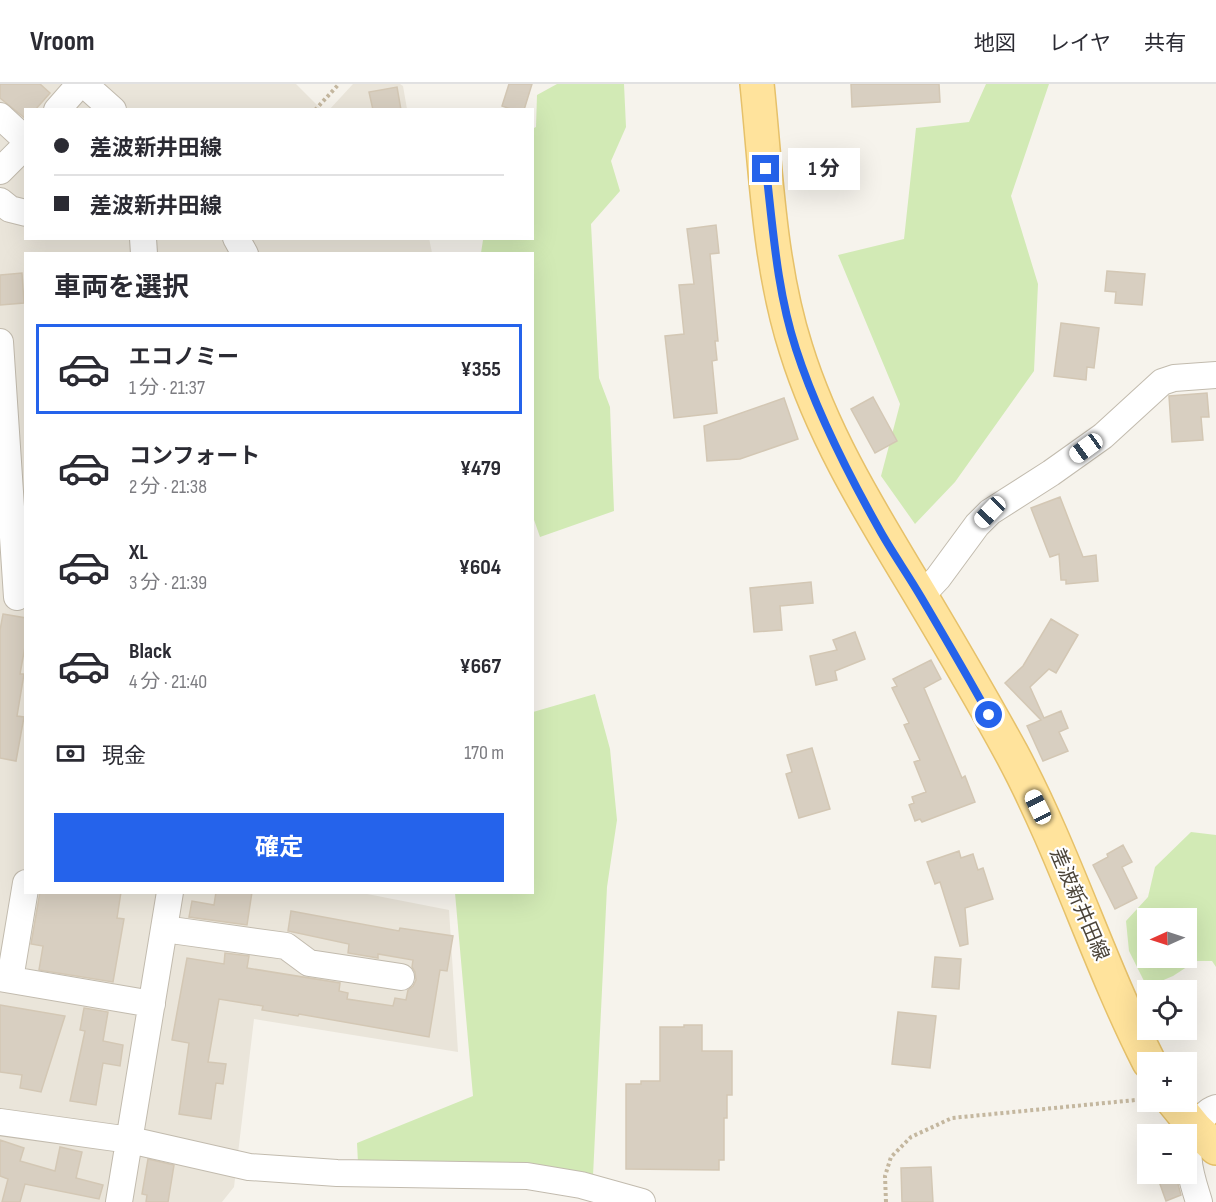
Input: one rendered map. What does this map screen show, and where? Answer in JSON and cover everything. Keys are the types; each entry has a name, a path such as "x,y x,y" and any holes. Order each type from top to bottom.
{"main road":[{"name":"差波新井田線","path":"757,84 773,233 783,296 795,347 815,403 839,455 878,528 921,596 1017,765 1051,835 1132,1029 1144,1052"},
{"path":"1188,1112 1209,1128"}],"street":[{"path":"59,108 82,84 111,108"},
{"path":"0,116 24,138"},
{"path":"0,171 24,147"},
{"path":"0,201 10,209 24,212"},
{"path":"0,342 10,424 14,596"},
{"path":"921,596 990,512 1052,473 1103,436 1162,382 1174,378 1216,375"},
{"path":"24,892 5,979 152,1004"},
{"path":"119,1202 170,894"},
{"path":"164,929 286,946 309,963 401,977"},
{"path":"0,1122 130,1140 249,1167 337,1173 527,1176 581,1185 642,1202"},
{"path":"1199,1202 1190,1175 1187,1152 1209,1128"}],"path":[{"path":"317,108 339,84"},
{"path":"886,1202 885,1176 891,1157 911,1137 952,1118 1137,1100"}],"shaded area":[{"path":"0,84 296,84 320,108 24,108 24,240 429,240 432,252 24,252 24,894 367,894 449,910 458,1052 254,1019 234,1187 222,1202 0,1202"},
{"path":"353,84 400,84 403,86 407,108 331,108"}],"green space":[{"path":"557,84 624,84 626,127 611,161 620,191 591,224 599,378 610,407 614,511 540,537 534,520 534,252 481,252 483,240 534,240 534,128 536,127 537,95"},
{"path":"986,84 1049,84 1011,196 1038,284 1034,371 955,482 915,524 881,476 900,404 838,255 904,239 916,128 969,122"},
{"path":"595,694 610,749 617,820 607,887 593,1176 358,1163 357,1143 473,1096 455,894 534,894 534,712"},
{"path":"1191,832 1216,835 1216,967 1212,961 1197,961 1197,908 1138,908 1148,897 1155,867"},
{"path":"1137,909 1137,967 1129,951 1126,921"},
{"path":"1138,968 1185,968 1164,980 1144,980"}],"building":[{"path":"0,84 40,84 50,93 37,108 24,108 24,117 0,98"},
{"path":"509,84 532,84 525,108 502,106"},
{"path":"851,84 939,84 940,102 852,107"},
{"path":"397,87 401,108 373,108 369,92"},
{"path":"716,225 719,253 710,254 718,341 715,341 717,360 712,361 717,413 674,418 665,336 684,334 679,285 694,284 687,229"},
{"path":"1107,271 1145,274 1142,305 1115,303 1116,292 1105,291"},
{"path":"22,273 24,303 0,305 0,275"},
{"path":"1061,323 1099,328 1094,368 1087,367 1086,380 1054,376"},
{"path":"1207,393 1209,417 1201,417 1203,440 1172,442 1169,396"},
{"path":"873,397 897,441 875,453 851,409"},
{"path":"784,398 798,439 740,459 707,461 704,426"},
{"path":"1060,497 1083,557 1096,555 1098,581 1066,584 1066,580 1061,580 1059,554 1050,557 1031,508"},
{"path":"811,582 813,603 780,606 782,630 754,632 750,588"},
{"path":"3,614 24,618 24,652 20,674 24,674 17,716 24,717 16,761 0,758 0,630"},
{"path":"1051,619 1078,635 1056,673 1049,669 1030,687 1044,718 1061,711 1068,728 1059,732 1068,751 1043,761 1027,726 1041,720 1005,683 1023,666"},
{"path":"855,632 865,659 835,671 837,680 816,685 810,656 837,650 833,640"},
{"path":"931,660 941,679 924,688 962,778 965,776 975,802 922,822 920,819 915,821 909,805 914,803 912,797 926,792 914,762 920,760 904,725 909,723 892,688 897,686 893,679"},
{"path":"812,748 830,809 799,818 786,774 792,772 787,755"},
{"path":"1123,845 1132,862 1122,867 1137,898 1115,909 1093,865"},
{"path":"959,851 961,858 973,854 978,870 983,868 993,899 965,908 968,944 960,946 940,882 935,884 927,862"},
{"path":"40,894 121,894 117,918 124,919 113,982 39,970 43,946 31,944"},
{"path":"216,894 252,894 247,925 189,917 192,901 214,905"},
{"path":"291,911 399,931 400,928 453,936 447,971 440,970 429,1037 299,1014 298,1016 262,1010 263,1006 219,999 208,1062 226,1064 223,1084 216,1083 211,1119 179,1114 189,1043 172,1040 187,958 224,964 225,953 249,956 247,968 340,983 339,991 348,993 347,999 393,1006 395,998 406,1000 408,990 416,980 412,967 413,960 378,954 378,958 348,953 349,944 288,931"},
{"path":"935,957 961,959 959,989 932,987"},
{"path":"0,1005 65,1016 41,1092 20,1088 22,1075 0,1072"},
{"path":"84,1008 108,1012 103,1041 123,1045 120,1066 103,1063 96,1105 70,1101 85,1031 80,1030"},
{"path":"898,1012 936,1016 930,1068 892,1064"},
{"path":"684,1025 702,1025 702,1051 732,1051 732,1095 727,1095 727,1118 724,1118 724,1160 719,1160 719,1170 626,1169 626,1084 660,1081 660,1027 684,1027"},
{"path":"0,1140 24,1148 20,1161 55,1171 60,1147 82,1152 76,1178 103,1185 99,1199 25,1184 20,1202 2,1202 8,1179 0,1176"},
{"path":"148,1159 174,1165 168,1202 146,1202 147,1195 142,1194"},
{"path":"931,1167 933,1202 902,1202 901,1168"},
{"path":"1160,1184 1178,1184 1181,1195 1166,1201"}],"route":[{"path":"766,169 783,296 795,347 815,403 839,455 878,528 921,596 989,715"}]}
